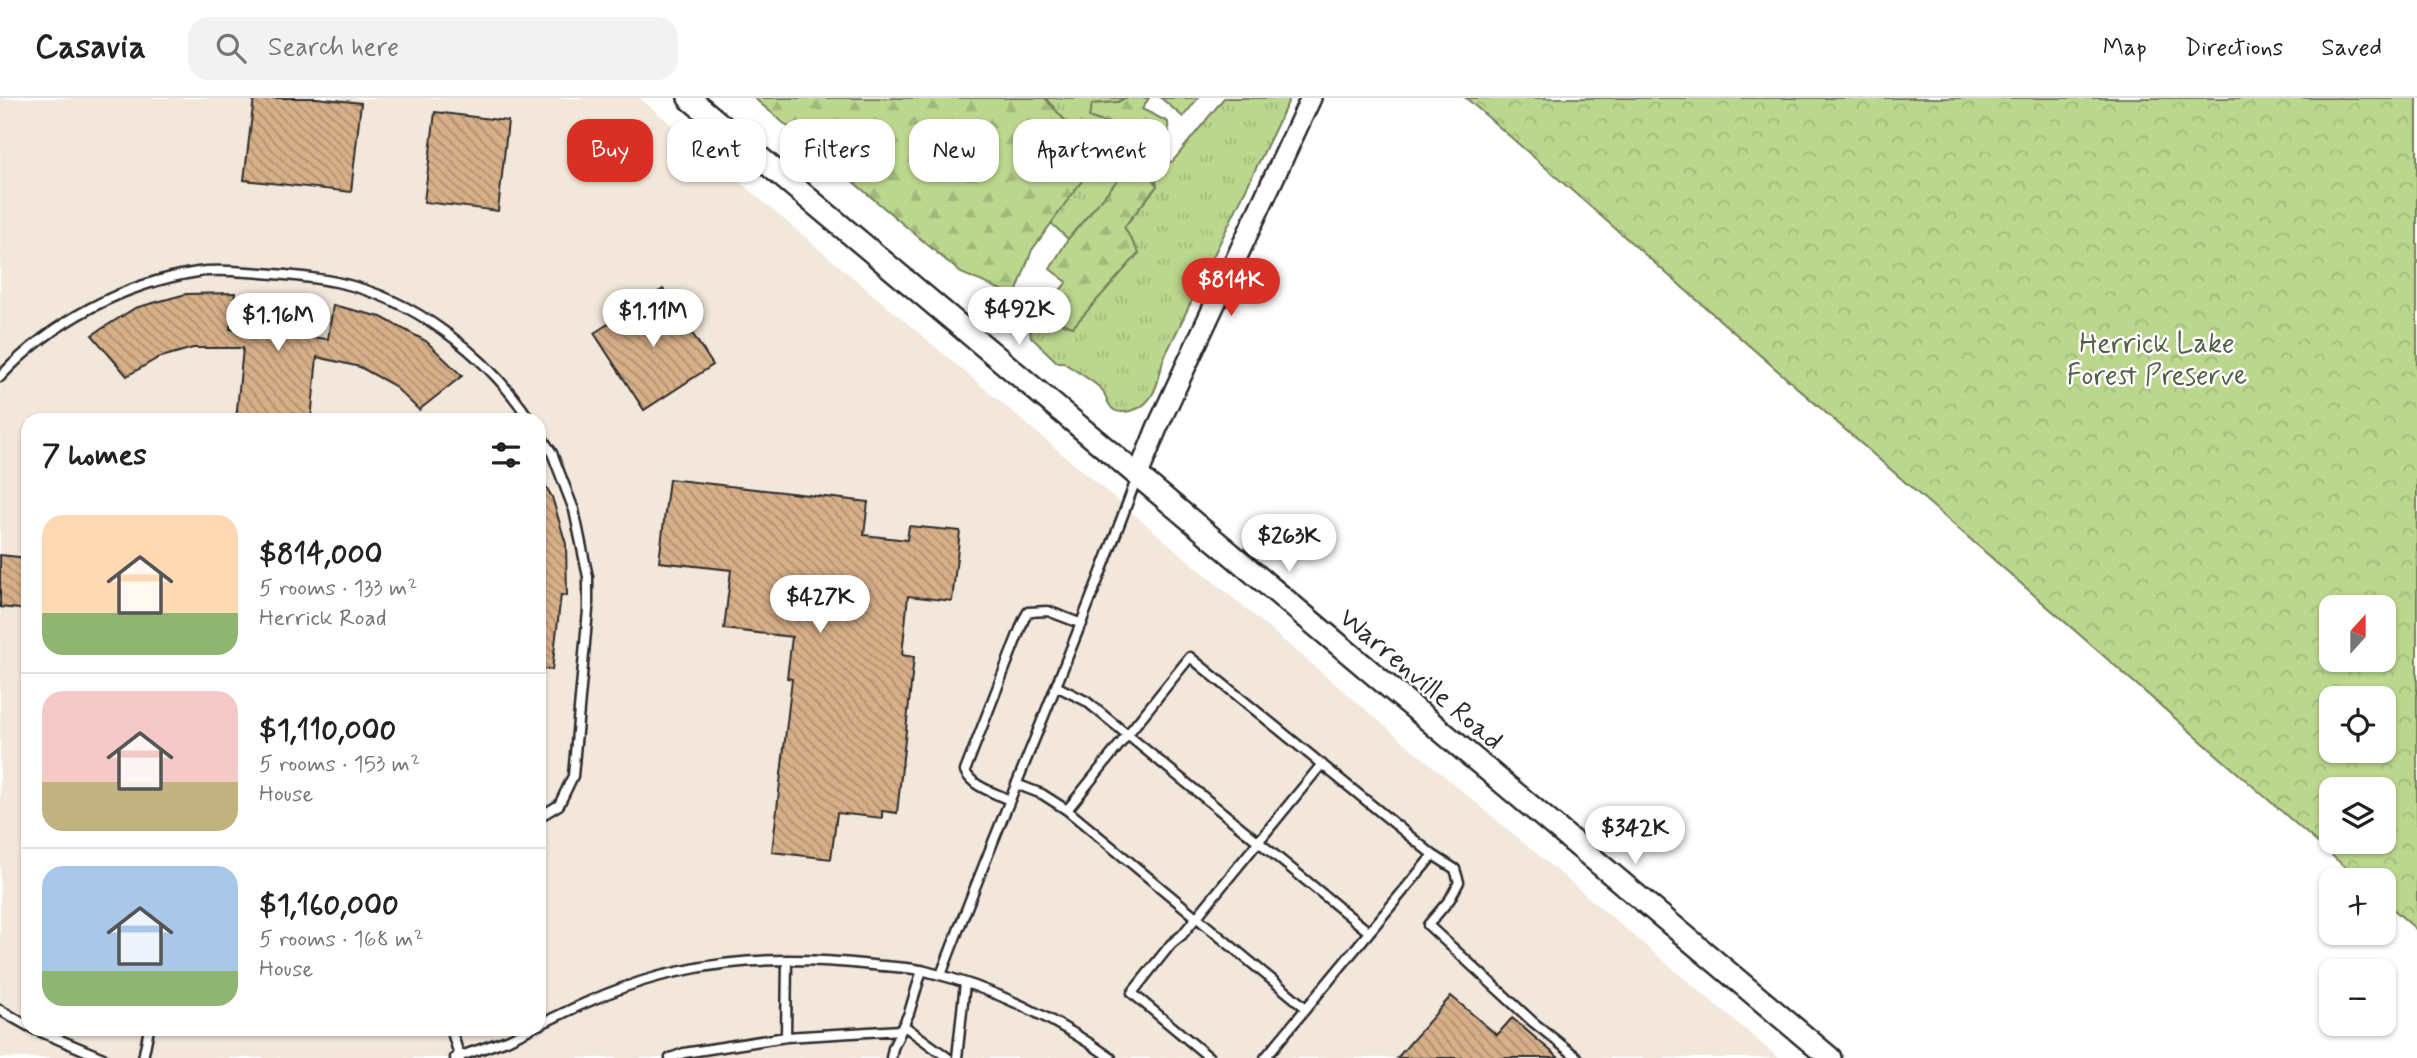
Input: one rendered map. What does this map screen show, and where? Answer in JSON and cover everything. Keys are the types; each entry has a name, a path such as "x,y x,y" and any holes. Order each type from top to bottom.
{"main road":[{"name":"Warrenville Road","path":"689,98 1829,1058"}],"street":[{"path":"1138,475 1157,428 1311,98"}],"lane":[{"path":"0,377 27,352 68,321 113,297 199,272 285,275 336,282 370,292 412,311 456,341 486,367 512,393 525,413"},
{"path":"546,444 574,510 588,577 588,610 573,776 565,797 559,805 546,813"},
{"path":"941,975 1009,800 1082,624 1138,475"},
{"path":"1009,800 976,784 968,778 965,771 1024,619 1028,612 1048,611 1082,624"},
{"path":"1067,810 1190,657 1433,855 1455,869 1459,882 1450,899 1428,925 1532,1022 1578,1058"},
{"path":"1056,686 1087,701 1370,932"},
{"path":"1210,1058 1132,993 1322,764"},
{"path":"1016,784 1042,794 1067,810 1306,1008"},
{"path":"1265,1058 1433,855"},
{"path":"546,1022 589,1001 677,972 762,959 787,960 922,970 941,975 1026,1009 1083,1038 1111,1058"},
{"path":"786,1037 787,960"},
{"path":"891,1058 922,970"},
{"path":"957,1058 965,983"},
{"path":"0,1010 21,1022"},
{"path":"670,1058 684,1053 786,1037 902,1028 948,1058"},
{"path":"51,1036 103,1058"},
{"path":"143,1058 148,1036"},
{"path":"453,1036 458,1058 515,1036"}],"shaded area":[{"path":"0,98 640,98 667,121 667,182 740,182 1779,1058 0,1058"}],"green space":[{"path":"754,98 1045,98 1063,119 1013,119 1013,182 1081,182 1032,250 1015,296 961,273 853,182 895,182 895,119 780,120"},
{"path":"1045,98 1125,98 1118,102 1092,104 1100,119 1063,119"},
{"path":"1125,98 1149,98 1142,109 1162,119 1089,117 1092,104 1118,102"},
{"path":"1161,98 1198,98 1183,117"},
{"path":"1224,98 1290,98 1163,360 1154,392 1145,404 1120,412 1110,406 1099,387 1063,362 1057,362 1031,337 1029,325 1036,315 1073,327 1124,227 1157,186 1156,182 1170,182 1170,162"},
{"name":"Herrick Lake Forest Preserve","path":"1466,98 2417,98 2417,930 2396,912 2396,868 2346,868 2330,854 2396,854 2396,777 2319,777 2319,844"},
{"path":"1081,182 1117,182 1068,239 1051,223"},
{"path":"1116,182 1154,182 1157,186 1124,227 1139,253 1073,327 1039,315 1067,282 1050,269 1068,239"}],"building":[{"path":"254,98 317,98 361,103 351,192 244,180"},
{"path":"435,112 508,121 498,211 424,202"},
{"path":"663,289 713,365 644,410 594,333"},
{"path":"235,293 230,329 328,339 333,305 381,317 426,341 462,376 419,410 393,385 360,367 317,357 312,413 237,413 243,348 193,348 158,358 127,376 92,335 135,308 186,294"},
{"path":"669,479 868,502 864,535 907,540 909,526 960,531 952,601 908,596 902,655 914,657 897,813 882,811 882,818 837,813 831,859 772,852 792,679 787,678 792,637 724,629 731,570 659,562"},
{"path":"546,487 552,497 566,544 567,596 561,595 552,670 546,669"},
{"path":"0,555 21,557 21,609 0,607"},
{"path":"1451,996 1497,1035 1512,1018 1559,1058 1397,1058"}]}
